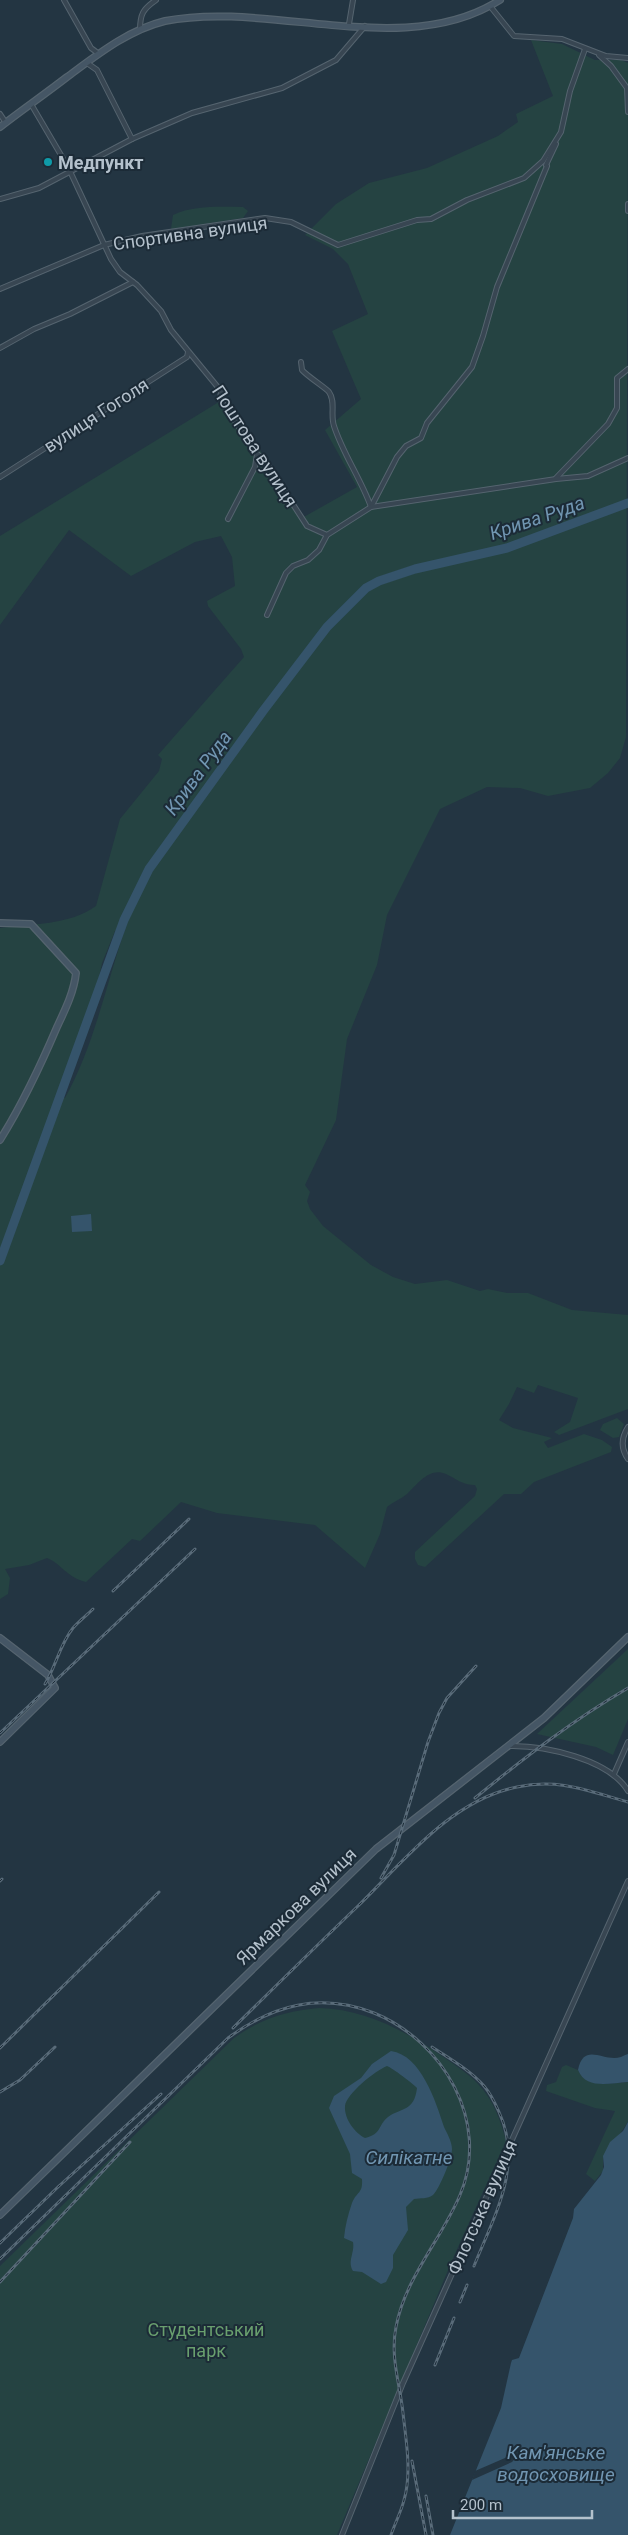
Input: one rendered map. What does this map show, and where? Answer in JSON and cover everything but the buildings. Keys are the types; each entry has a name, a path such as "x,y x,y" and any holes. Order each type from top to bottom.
{"street":[{"path":"64,0 91,48 99,54"},
{"path":"140,30 140,15 145,8 156,0"},
{"path":"349,24 353,0"},
{"path":"0,127 99,54 140,30 165,21 200,16 366,25 434,25 476,14 500,0"},
{"path":"490,6 514,36 562,39 598,54 628,58"},
{"path":"0,200 27,193 70,173 132,139 192,113 282,88 336,60 366,25"},
{"name":"Спортивна вулиця","path":"0,289 104,245 142,236 265,218 291,222 338,246 416,220 431,219 467,200 524,178 543,161 561,132 570,91 585,49"},
{"path":"598,54 611,66 627,88 628,112"},
{"path":"87,63 97,70 132,139"},
{"name":"Поштова вулиця","path":"31,104 70,173 104,245 120,272 133,282 161,311 172,330 221,390 220,399 257,454 263,458 307,526 327,535"},
{"path":"0,114 6,123"},
{"path":"371,507 397,457 406,446 420,438 427,423 472,366 497,287 561,132"},
{"path":"543,161 547,166"},
{"path":"628,204 628,211"},
{"path":"0,348 34,329 70,314 133,282"},
{"name":"вулиця Гоголя","path":"0,477 187,357 188,351"},
{"path":"301,362 302,370 314,382 328,390 333,399 332,415 334,426 364,486 371,507"},
{"path":"556,479 608,424 617,408 617,378 628,368"},
{"path":"228,519 255,467 257,454"},
{"path":"267,615 286,573 293,566 308,560 319,550 327,535 371,507 556,479 588,476 628,458"},
{"path":"0,923 31,924 76,973 66,1006 36,1077 21,1108 0,1140"},
{"path":"628,1427 622,1440 623,1452 628,1459"},
{"name":"Ярмаркова вулиця","path":"0,2215 376,1849 544,1718 628,1637"},
{"path":"0,1638 48,1676 55,1688 0,1742"},
{"path":"614,1774 628,1742"},
{"path":"508,1746 552,1752 599,1765 614,1774 628,1791"},
{"name":"Флотська вулиця","path":"342,2535 403,2383 628,1881"}],"green space":[{"path":"531,40 562,44 595,60 621,60 628,63 626,737 620,758 608,773 590,788 548,796 520,788 487,787 440,809 387,915 377,965 347,1039 336,1120 305,1185 310,1192 307,1201 310,1209 323,1226 371,1265 393,1277 415,1284 447,1280 480,1291 488,1289 507,1293 528,1293 572,1310 628,1315 628,1409 559,1435 554,1432 570,1422 578,1398 538,1385 534,1393 517,1387 499,1420 513,1428 552,1438 544,1442 548,1448 584,1434 602,1440 612,1447 611,1452 534,1482 521,1494 504,1494 425,1567 418,1565 415,1559 415,1552 475,1496 477,1489 475,1485 463,1483 440,1472 424,1478 407,1494 387,1507 380,1534 365,1568 315,1525 217,1513 181,1502 140,1541 132,1539 86,1582 69,1574 47,1558 29,1565 5,1569 10,1578 8,1594 0,1599 0,928 62,920 74,917 96,906 120,819 159,771 162,759 158,755 244,657 241,649 208,606 207,601 235,586 232,557 221,536 195,542 131,576 69,530 0,625 0,536 227,397 302,518 357,487 325,430 361,399 332,331 368,314 348,264 333,249 305,235 336,204 369,183 427,168 498,136 518,122 516,114 553,96","holes":["125,929 92,1036 65,1098 57,1093 96,991 102,963 115,931"]},
{"path":"207,207 243,207 248,211 243,218 171,229 173,215 181,212"},
{"path":"617,1418 624,1424 619,1437 613,1438 600,1430 603,1424"},
{"path":"628,1649 628,1719 613,1755 596,1747 537,1734"},
{"name":"Студентський парк","path":"319,2008 336,2009 370,2017 416,2039 467,2073 488,2096 499,2118 506,2141 454,2256 337,2535 0,2535 0,2266 234,2038 244,2031 274,2017 295,2011"},
{"path":"566,2065 578,2070 587,2080 600,2084 628,2082 628,2122 603,2159 603,2171 595,2181 586,2174 615,2111 595,2108 546,2091 547,2085 556,2082 562,2067"}],"water":[{"path":"91,1214 92,1231 72,1232 71,1216"},
{"name":"Силікатне","path":"391,2051 402,2054 411,2061 419,2070 432,2093 452,2149 445,2173 433,2195 414,2199 406,2207 408,2230 393,2255 393,2268 386,2282 381,2284 362,2272 353,2271 351,2267 353,2242 344,2238 344,2234 354,2199 361,2190 362,2179 352,2173 350,2154 329,2108 334,2096 361,2078 372,2064","holes":["387,2066 417,2088 415,2096 407,2108 388,2117 377,2132 365,2138 348,2121 345,2106 350,2095 356,2089 369,2077"]},
{"path":"628,2054 628,2082 593,2083 582,2076 578,2070 581,2061 590,2055 615,2058"},
{"name":"Кам'янське водосховище","path":"628,2122 628,2535 450,2535 501,2408 512,2360 519,2358 573,2218 574,2209 601,2175 604,2167 603,2156 610,2142 623,2131"}],"pier":[{"path":"518,2449 522,2451 512,2462 472,2480 475,2471 505,2458"}],"waterway":[{"name":"Крива Руда","path":"0,1261 124,920 149,869 263,711 327,627 366,588 379,581 415,569 507,548 628,503"}],"railway":[{"path":"113,1591 189,1519"},
{"path":"0,1733 195,1549"},
{"path":"45,1684 69,1634 75,1625 93,1609"},
{"path":"381,1878 394,1855 428,1742 439,1713 447,1698 476,1666"},
{"path":"475,1798 549,1740 628,1688"},
{"path":"233,2028 411,1852 450,1818 471,1805 493,1794 517,1787 546,1784 573,1787 628,1802"},
{"path":"0,2048 159,1892"},
{"path":"0,2259 228,2038 262,2017 298,2005 335,2003 374,2013 399,2026 421,2043 440,2064 454,2087 465,2113 469,2140 468,2167 460,2195 407,2292 396,2327 394,2349 407,2445 408,2479 404,2500 391,2535"},
{"path":"0,2092 20,2080 55,2047"},
{"path":"432,2047 466,2070 484,2086 496,2105 506,2132 508,2152 503,2190 497,2210 474,2266"},
{"path":"0,2243 59,2186 161,2094"},
{"path":"0,2282 130,2142"},
{"path":"460,2302 467,2285"},
{"path":"435,2365 454,2318"},
{"path":"412,2461 426,2535"},
{"path":"426,2496 433,2535"}],"place":[{"name":"Медпункт","path":"48,162"}]}
